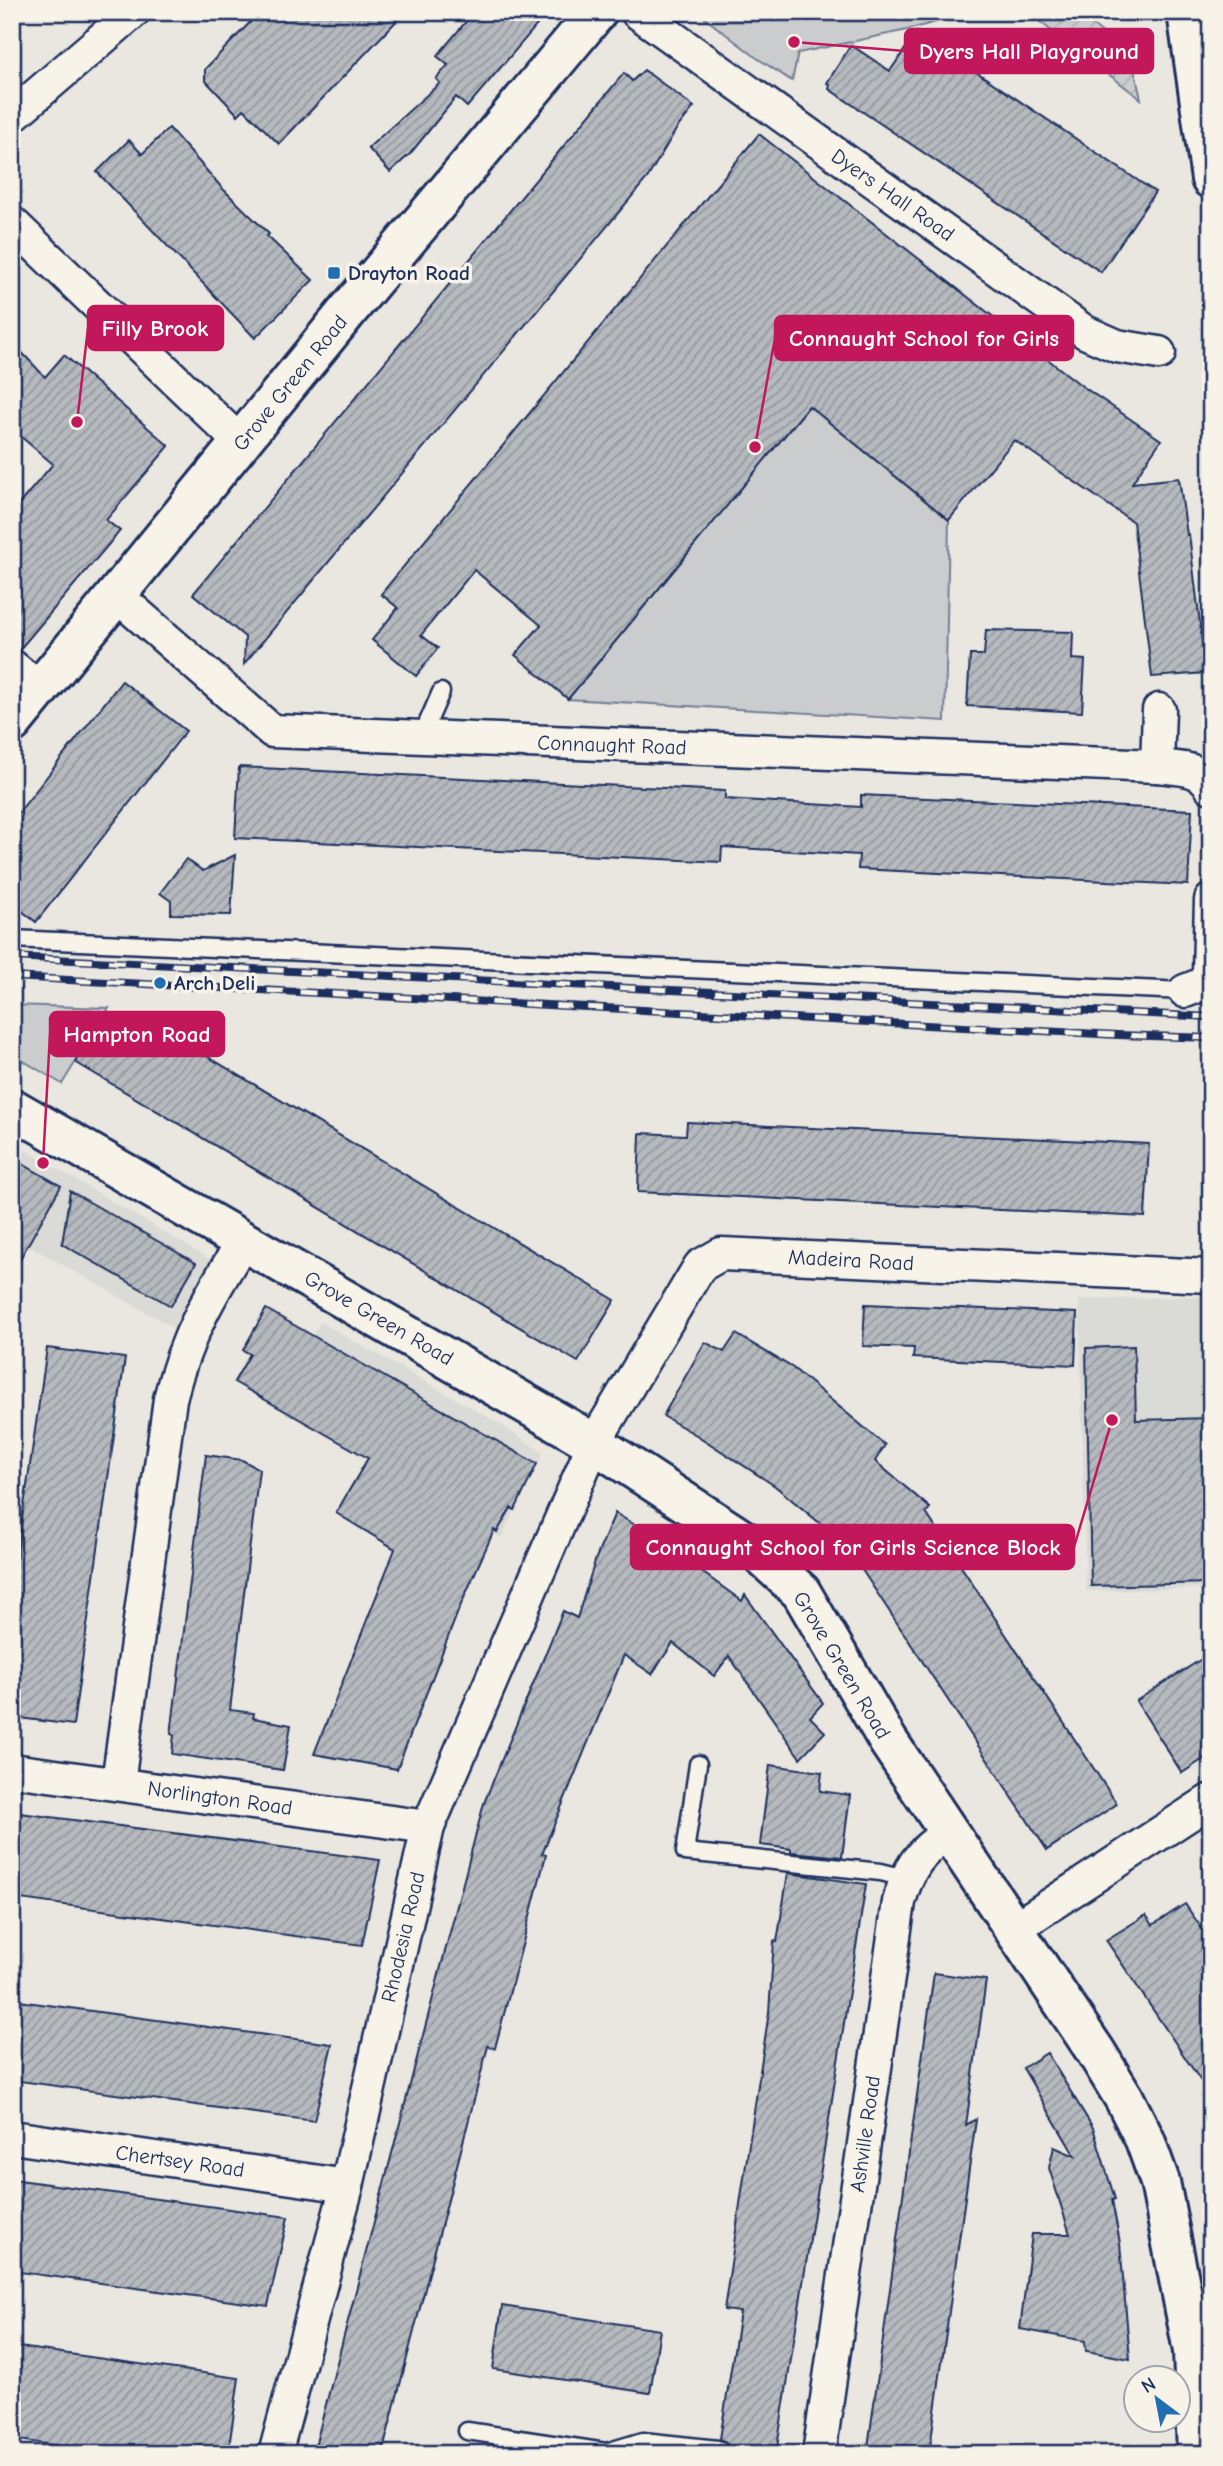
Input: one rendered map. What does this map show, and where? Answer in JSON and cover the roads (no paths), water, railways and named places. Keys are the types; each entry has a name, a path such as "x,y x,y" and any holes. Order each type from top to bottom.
{"main road":[{"name":"Grove Green Road","path":"12,723 26,678 117,596 350,308 597,12"},
{"path":"1186,12 1211,179"},
{"name":"Grove Green Road","path":"12,1108 594,1443 746,1542 801,1592 888,1741 1015,1928 1124,2098 1144,2140 1160,2182 1193,2351 1198,2454"}],"street":[{"path":"12,116 133,12"},
{"name":"Dyers Hall Road","path":"637,12 1085,332 1117,346 1159,353"},
{"path":"12,223 242,444"},
{"name":"Connaught Road","path":"117,596 272,731 1157,766 1189,770 1205,777 1211,787"},
{"path":"1157,766 1159,710"},
{"path":"1185,991 1203,984 1209,973 1211,900"},
{"path":"118,1783 170,1399 178,1362 207,1300 244,1240"},
{"name":"Madeira Road","path":"594,1443 700,1266 721,1254 1211,1276"},
{"name":"Rhodesia Road","path":"275,2454 347,2186 428,1827 594,1443"},
{"name":"Norlington Road","path":"12,1770 428,1827"},
{"path":"1015,1928 1211,1800"},
{"name":"Ashville Road","path":"819,2454 899,1902 905,1878 928,1846 949,1832"},
{"name":"Chertsey Road","path":"12,2137 347,2186"}],"lane":[{"path":"421,738 441,692"},
{"path":"12,939 1185,991"},
{"path":"698,1764 685,1852 881,1872 905,1878"},
{"path":"467,2431 606,2452 643,2441 718,2449"}],"railway":[{"path":"12,957 1211,1017"},
{"path":"12,977 1211,1038"}],"place":[{"name":"Dyers Hall Playground","path":"794,42"},
{"name":"Drayton Road","path":"334,273"},
{"name":"Filly Brook","path":"77,422"},
{"name":"Connaught School for Girls","path":"755,447"},
{"name":"Arch Deli","path":"160,983"},
{"name":"Hampton Road","path":"43,1163"},
{"name":"Connaught School for Girls Science Block","path":"1112,1420"}]}
